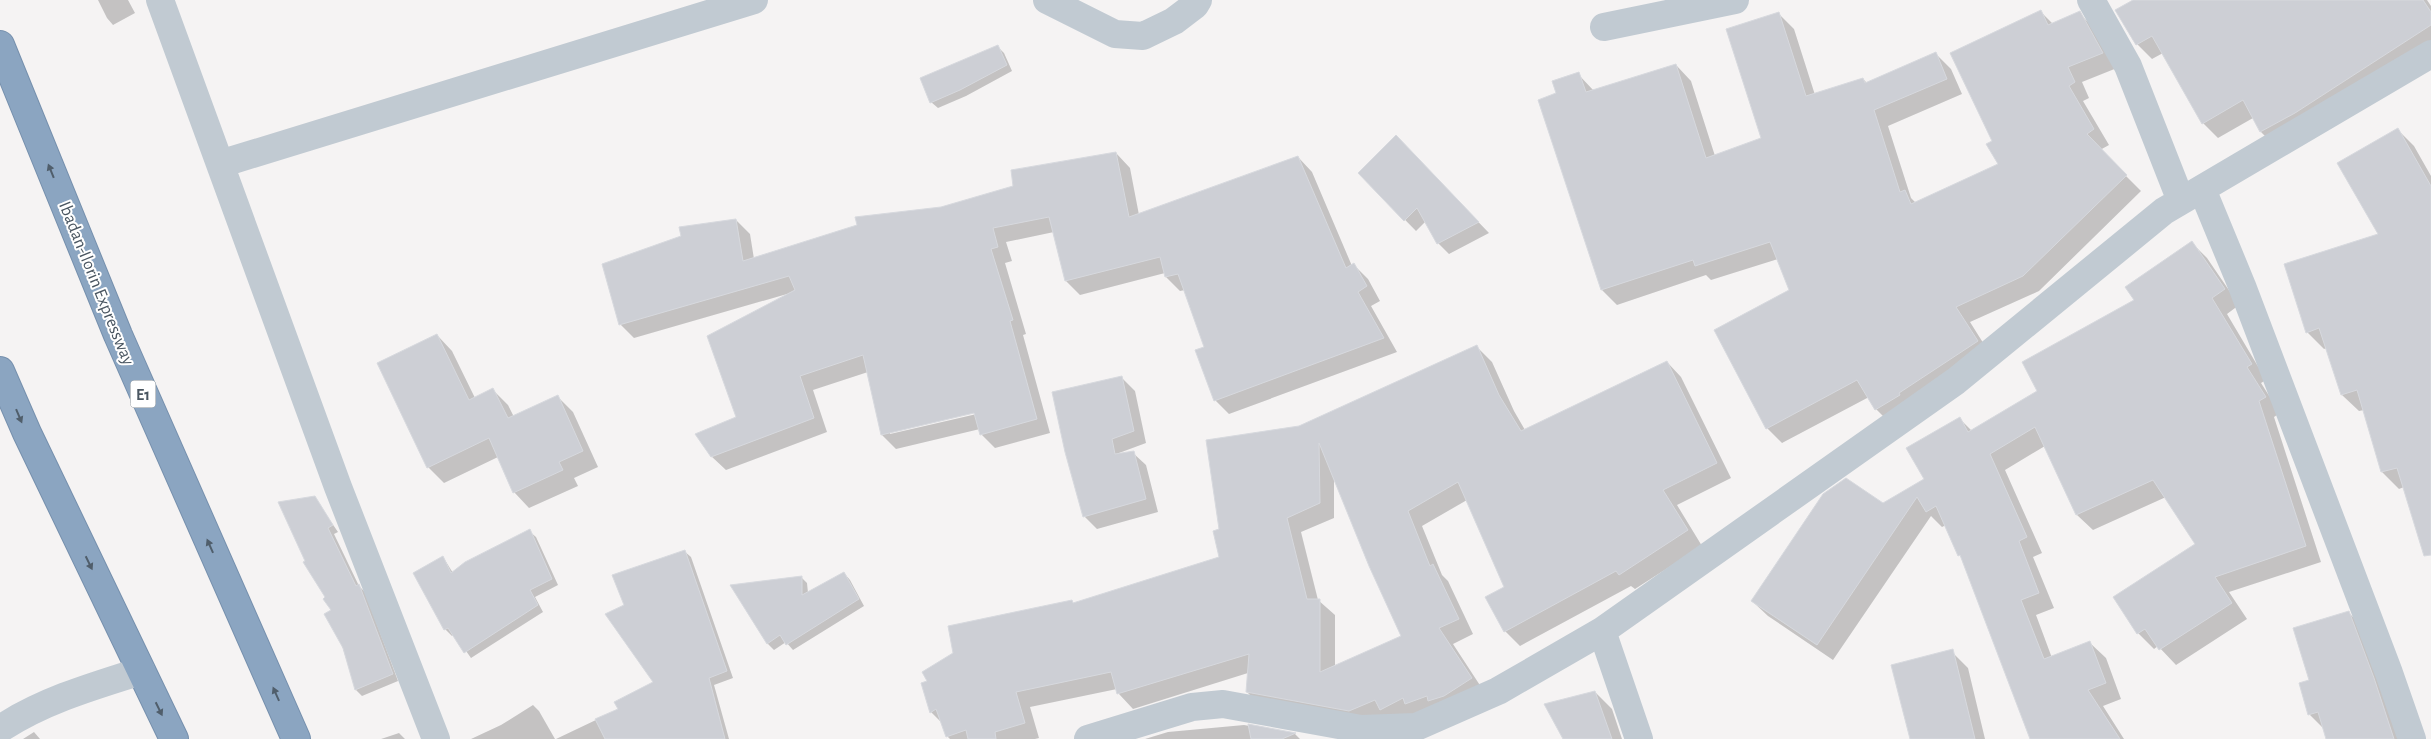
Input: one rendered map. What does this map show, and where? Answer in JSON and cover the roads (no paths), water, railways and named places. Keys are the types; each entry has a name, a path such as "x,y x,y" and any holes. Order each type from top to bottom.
{"highway":[{"name":"Ibadan-Ilorin Expressway","path":"0,45 118,336 296,739"},
{"path":"0,371 26,433 174,739"}],"street":[{"path":"160,0 338,487 436,739"},
{"path":"220,164 754,0"},
{"path":"1047,0 1115,34 1143,36 1174,21 1195,5 1198,0"},
{"path":"1604,27 1735,0"},
{"path":"2091,0 2128,66 2192,195 2242,286 2412,739"},
{"path":"1088,739 1192,707 1223,704 1384,733 1416,727 1498,691 1602,631 1956,380 2164,211 2429,64"},
{"path":"1602,631 1639,739"},
{"path":"0,729 14,719 82,689 141,671"}]}
